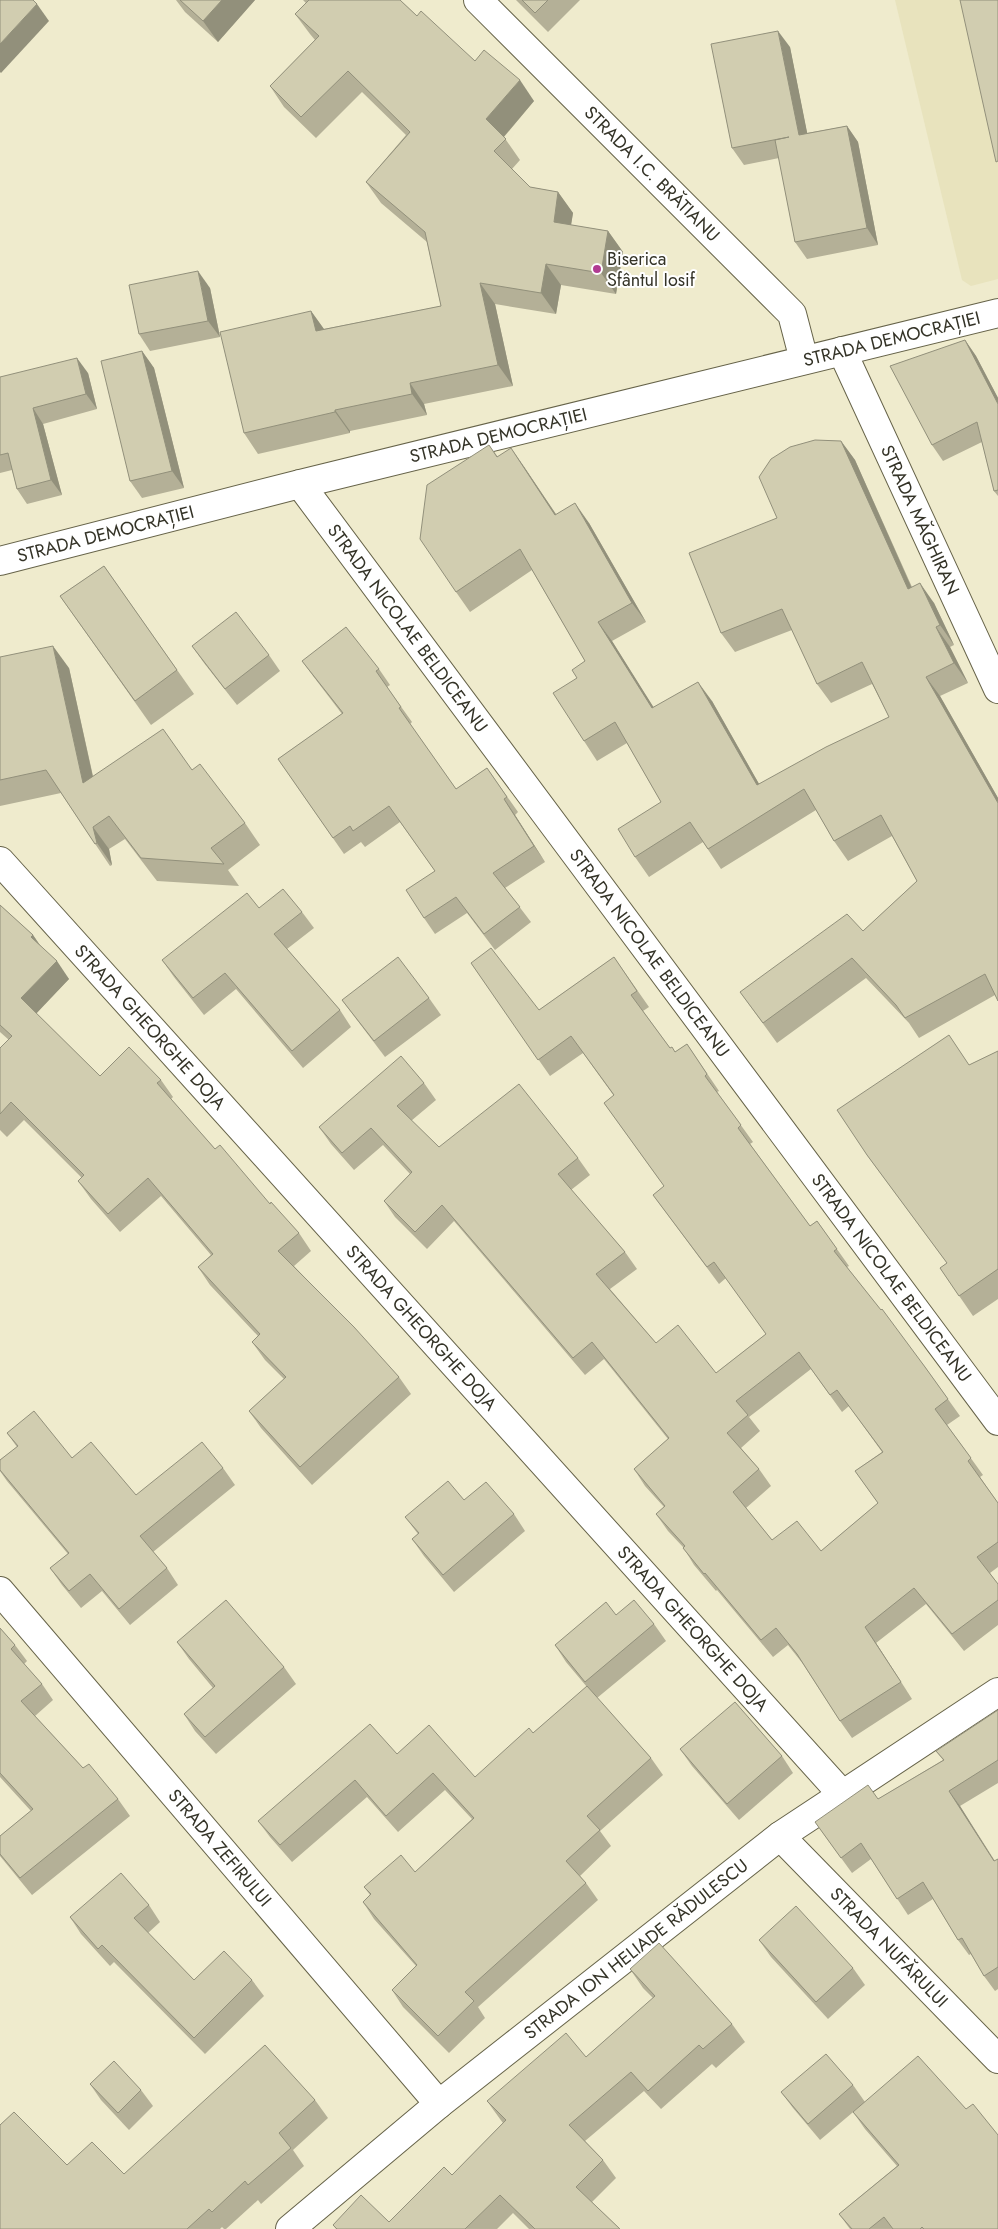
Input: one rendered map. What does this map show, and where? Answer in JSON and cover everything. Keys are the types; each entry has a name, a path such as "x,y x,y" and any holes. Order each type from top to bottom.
{"street":[{"name":"STRADA I.C. BRĂTIANU","path":"478,0 792,314 804,360"},
{"name":"STRADA DEMOCRAȚIEI","path":"0,561 300,484 998,313"},
{"name":"STRADA MĂGHIRAN","path":"842,351 998,689"},
{"name":"STRADA NICOLAE BELDICEANU","path":"300,484 998,1421"},
{"name":"STRADA GHEORGHE DOJA","path":"0,861 842,1794"},
{"name":"STRADA ZEFIRULUI","path":"0,1591 438,2104"},
{"name":"STRADA ION HELIADE RĂDULESCU","path":"290,2229 438,2104 780,1836 998,1692"},
{"name":"STRADA NUFĂRULUI","path":"780,1836 998,2058"}],"shaded area":[{"path":"895,0 998,0 998,279 971,286 962,280"}],"building":[{"path":"0,0 33,0 37,4 0,44"},
{"path":"180,0 222,0 203,21"},
{"path":"309,0 400,0 417,16 421,11 475,61 484,50 520,80 486,119 506,139 494,151 530,187 558,192 554,222 608,231 601,273 546,264 541,293 480,283 498,365 410,383 412,394 335,410 335,412 244,433 220,332 311,311 316,331 441,306 425,232 366,182 410,132 348,71 301,117 270,86 319,36 295,14"},
{"path":"522,0 548,0 535,13"},
{"path":"960,0 998,0 998,161 996,162"},
{"path":"778,31 799,135 847,126 867,228 795,242 775,140 789,137 732,148 711,44"},
{"path":"198,271 208,321 139,334 129,285"},
{"path":"965,340 998,404 998,490 994,491 977,422 932,445 890,366"},
{"path":"142,351 172,471 130,481 101,361"},
{"path":"77,358 86,394 33,408 51,480 17,489 8,453 0,455 0,377"},
{"path":"815,440 841,441 908,589 920,583 940,625 936,627 954,663 926,677 998,803 998,1001 985,974 905,1018 896,1005 852,958 763,1023 740,992 847,914 863,931 917,881 881,815 834,841 804,789 708,849 690,822 635,857 618,829 661,802 615,722 584,741 553,693 577,678 572,670 585,661 520,549 456,592 420,539 427,485 489,445 497,457 511,448 555,515 575,503 632,603 598,622 652,708 698,682 757,785 826,747 889,717 862,662 817,684 782,609 721,633 689,553 777,518 759,477 771,459 790,447"},
{"path":"104,566 177,670 135,701 60,596"},
{"path":"236,612 269,655 225,689 192,646"},
{"path":"346,627 379,669 376,671 401,707 399,708 456,789 487,768 507,797 504,799 534,846 493,873 520,907 484,934 456,897 424,918 406,890 435,871 389,806 353,831 350,826 333,838 278,759 343,713 302,661"},
{"path":"53,646 83,783 163,729 192,770 200,764 245,823 211,848 224,864 141,858 109,816 93,827 97,843 95,844 46,770 0,780 0,657"},
{"path":"283,889 302,912 274,934 340,1010 292,1051 225,973 193,998 162,960 247,893 259,908"},
{"path":"0,905 33,935 31,937 57,961 21,998 100,1076 129,1047 161,1080 157,1083 215,1149 220,1145 270,1204 271,1202 299,1233 278,1251 354,1327 399,1377 300,1467 249,1411 286,1377 252,1342 260,1334 198,1267 213,1254 148,1178 108,1214 78,1181 84,1175 11,1102 0,1114 0,1048 12,1036 0,1025"},
{"path":"491,948 539,1010 614,957 637,991 631,995 670,1048 672,1047 675,1052 687,1044 707,1074 705,1076 741,1125 738,1128 810,1226 817,1221 837,1249 834,1251 882,1309 948,1399 935,1409 971,1458 968,1461 998,1503 998,1542 977,1557 998,1584 998,1600 952,1634 914,1588 865,1627 901,1682 840,1721 797,1654 776,1628 761,1640 704,1574 683,1548 685,1546 656,1514 665,1506 634,1469 669,1438 592,1342 573,1358 442,1205 415,1232 384,1201 412,1172 371,1128 342,1153 319,1127 401,1056 424,1083 397,1106 439,1147 519,1084 578,1158 558,1174 625,1252 596,1274 656,1343 678,1325 716,1373 766,1334 714,1262 707,1267 653,1195 664,1186 604,1103 614,1095 571,1036 538,1060 471,963","holes":["799,1352 830,1395 837,1390 883,1452 855,1471 878,1503 821,1551 797,1521 772,1540 733,1492 759,1469 727,1433 748,1415 736,1401"]},
{"path":"398,957 429,998 374,1041 342,1000"},
{"path":"949,1035 969,1065 998,1051 998,1269 959,1296 940,1268 947,1263 867,1155 837,1110"},
{"path":"34,1411 72,1458 91,1442 136,1495 202,1442 223,1468 140,1536 167,1568 119,1609 90,1574 69,1591 50,1568 69,1553 0,1470 0,1460 18,1446 7,1433"},
{"path":"448,1481 464,1500 486,1482 514,1514 443,1575 412,1539 419,1533 405,1517"},
{"path":"226,1600 284,1667 205,1737 184,1714 215,1686 177,1642"},
{"path":"634,1600 654,1624 585,1682 555,1645 606,1602 616,1615"},
{"path":"0,1628 15,1645 11,1649 42,1684 21,1701 83,1768 89,1764 118,1799 20,1878 0,1854 0,1836 33,1809 0,1773"},
{"path":"587,1686 651,1758 587,1816 600,1830 566,1861 586,1883 465,1992 474,2001 438,2036 392,1990 417,1965 363,1902 371,1894 364,1887 401,1855 415,1872 474,1818 433,1773 386,1816 355,1780 280,1845 258,1821 370,1724 397,1754 429,1725 475,1777 529,1728 533,1733"},
{"path":"735,1702 782,1756 727,1804 680,1749"},
{"path":"998,1710 998,1760 949,1791 994,1861 998,1859 998,1967 984,1976 962,1938 958,1940 923,1882 897,1899 861,1843 841,1858 815,1822 868,1785 878,1799 944,1760 936,1751"},
{"path":"121,1873 149,1905 134,1918 194,1980 224,1951 252,1980 194,2038 102,1945 98,1949 70,1917"},
{"path":"796,1906 853,1968 816,2002 759,1940"},
{"path":"659,1943 732,2024 703,2049 699,2045 648,2091 631,2072 569,2125 603,2160 576,2187 620,2229 535,2229 500,2195 465,2229 337,2229 333,2225 361,2195 389,2222 444,2167 452,2175 506,2120 487,2101 566,2033 586,2057 655,1996 630,1969"},
{"path":"265,2045 315,2100 279,2133 291,2148 248,2185 245,2181 212,2212 209,2209 187,2229 0,2229 0,2125 14,2112 67,2165 92,2142 124,2174"},
{"path":"826,2054 853,2085 808,2124 781,2092"},
{"path":"918,2056 966,2109 973,2104 998,2135 998,2229 924,2229 922,2227 920,2229 893,2229 884,2217 869,2229 852,2229 839,2214 899,2165 853,2112"},
{"path":"114,2061 141,2090 118,2113 90,2084"}],"place":[{"name":"Biserica Sfântul Iosif","path":"597,269"}]}
